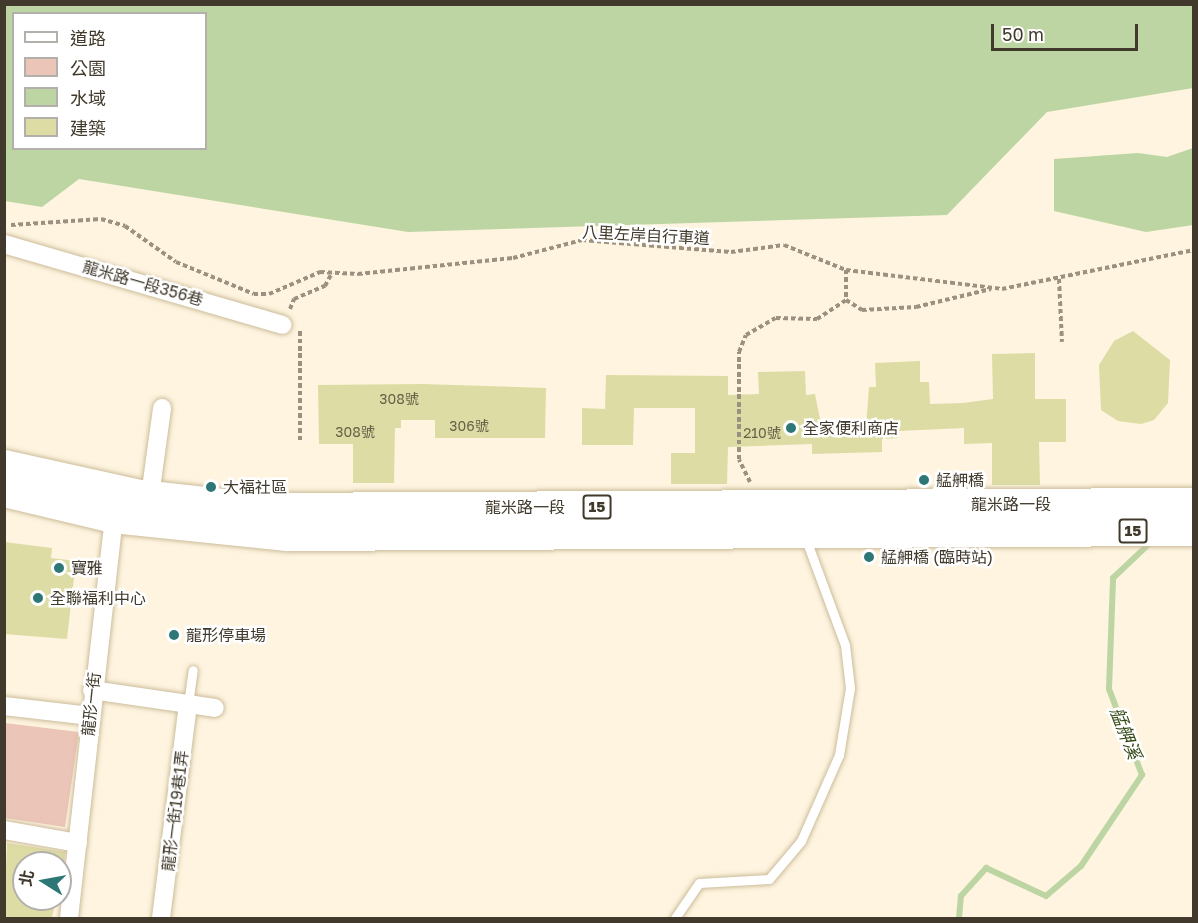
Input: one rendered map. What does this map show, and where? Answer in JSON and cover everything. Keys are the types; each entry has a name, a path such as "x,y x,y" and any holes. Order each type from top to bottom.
{"main road":[{"name":"龍米路一段","path":"4,465 115,505 150,496 299,508 1194,503"},
{"name":"龍米路一段","path":"4,492 115,505 287,536 1194,531"}],"street":[{"name":"龍米路一段356巷","path":"4,244 282,325"},
{"path":"150,496 162,408"},
{"name":"龍形一街","path":"69,918 92,690 115,505"},
{"path":"92,690 215,708"},
{"name":"龍形一街19巷1弄","path":"161,918 188,704"},
{"path":"4,706 90,716"},
{"path":"4,830 78,843"}],"lane":[{"path":"675,918 699,883 769,879 801,841 839,755 850,688 844,645 803,532"},
{"path":"188,704 193,670"}],"path":[{"name":"八里左岸自行車道","path":"4,225 101,219 125,226 177,262 254,294 269,294 308,275 513,258 582,240 731,252 784,245 846,270 991,289 1059,279 1194,250"},
{"path":"846,270 846,300"},
{"path":"300,442 300,330 282,325 294,300 325,286 332,273"},
{"path":"1059,279 1062,342"},
{"path":"846,300 862,310 916,308 991,289"},
{"path":"754,488 739,459 739,352 746,335 776,318 817,319 846,300"}],"green space":[{"path":"5,723 79,732 65,827 5,818"}],"water":[{"path":"4,5 1193,5 1193,88 1047,112 947,215 408,232 79,179 42,207 5,201"},
{"path":"1193,148 1193,225 1146,232 1054,211 1054,159 1138,153 1167,157"}],"building":[{"path":"1133,331 1170,360 1168,403 1154,420 1141,424 1118,421 1101,410 1099,365 1114,341"},
{"path":"1035,353 1035,399 1066,399 1066,442 1039,442 1040,485 992,485 992,443 964,444 964,428 899,431 899,438 882,439 882,452 812,454 812,444 728,447 727,484 671,484 671,453 695,453 695,408 634,408 633,445 582,445 582,408 605,409 606,375 728,376 728,395 759,394 758,372 805,371 806,395 815,394 822,429 866,427 869,387 876,387 875,363 920,361 920,382 929,382 930,404 963,403 993,399 992,354"},
{"path":"422,384 546,388 545,438 435,438 435,420 401,420 401,428 395,428 394,483 353,483 353,444 319,444 318,385"},
{"name":"全聯福利中心","path":"4,542 52,548 51,558 76,561 67,639 4,634"},
{"path":"7,843 59,851 12,851 12,911 53,911 52,918 4,918"}],"waterway":[{"name":"艋舺溪","path":"959,918 961,896 986,868 1046,896 1081,866 1142,775 1109,689 1113,578 1152,541"}],"place":[{"name":"全家便利商店","path":"791,428"},
{"name":"艋舺橋","path":"924,480"},
{"name":"大福社區","path":"211,487"},
{"name":"艋舺橋 (臨時站)","path":"869,557"},
{"name":"寶雅","path":"59,568"},
{"name":"全聯福利中心","path":"38,598"},
{"name":"龍形停車場","path":"174,635"}]}
